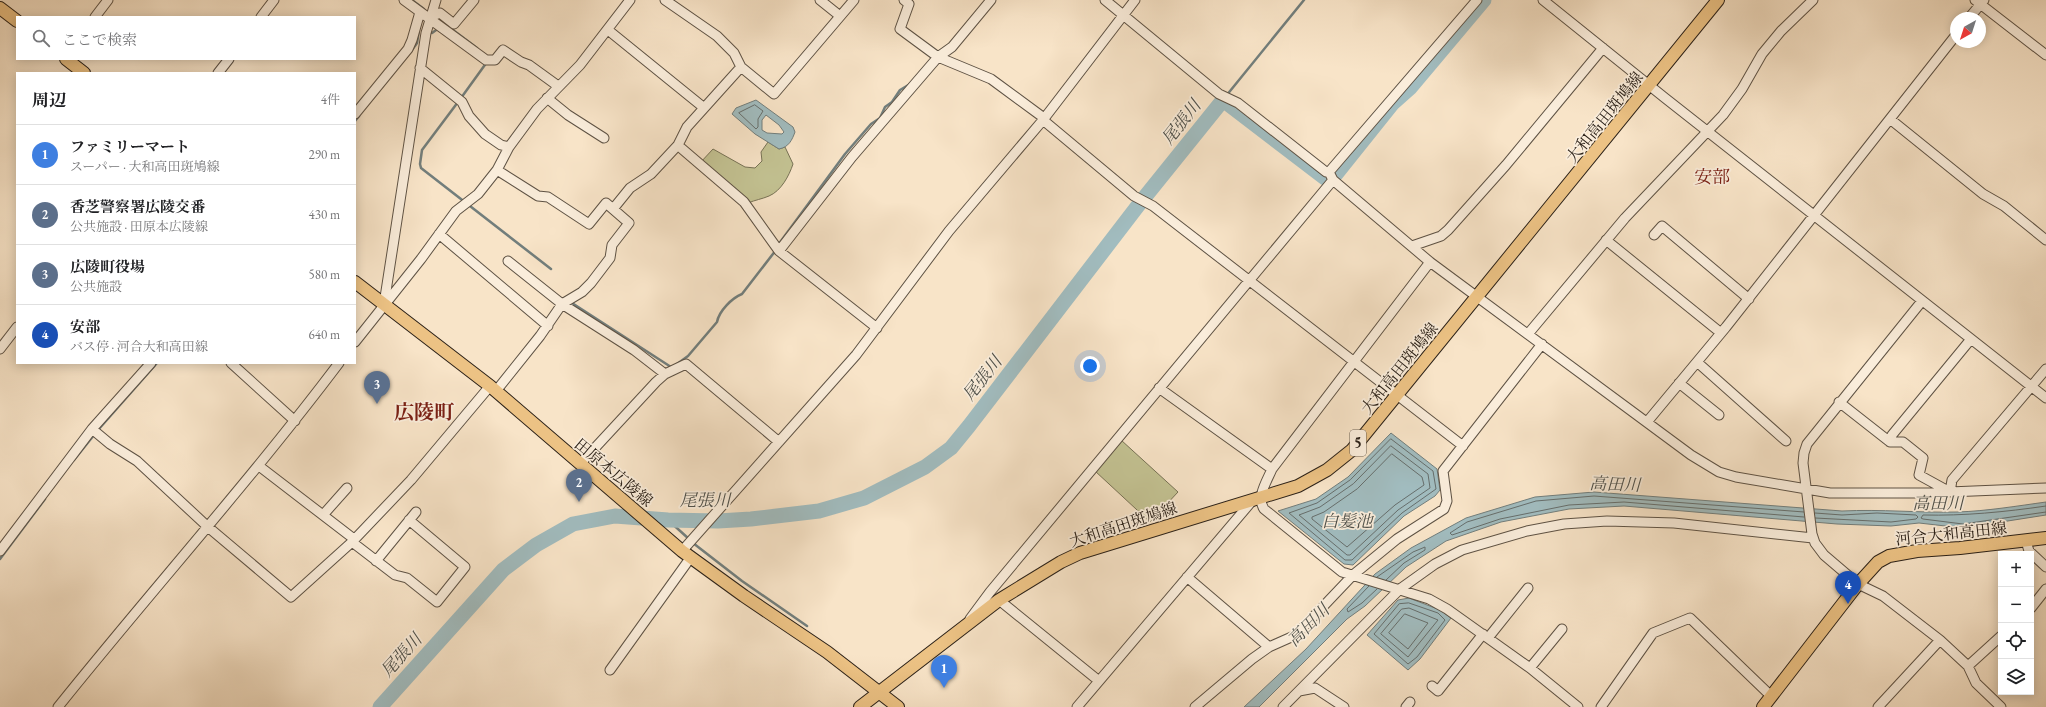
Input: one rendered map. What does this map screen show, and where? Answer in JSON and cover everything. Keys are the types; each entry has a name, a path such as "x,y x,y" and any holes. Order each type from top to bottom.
{"main road":[{"name":"大和高田斑鳩線","path":"860,707 999,600 1061,562 1080,553 1298,486 1327,470 1352,450 1650,86 1718,0"},
{"path":"0,8 16,20"},
{"path":"67,60 83,72"},
{"name":"田原本広陵線","path":"356,283 493,389 658,530 691,544 744,596 827,652 898,707"},
{"name":"河合大和高田線","path":"1763,707 1858,584 1878,562 1889,556 1917,550 1960,548 2046,538"}],"street":[{"path":"96,16 108,0"},
{"path":"262,16 274,0"},
{"path":"404,0 488,60 495,60 503,50 521,62 529,64 558,86"},
{"path":"356,113 408,49 425,15 436,0"},
{"path":"425,15 440,13 454,24 474,0"},
{"path":"356,341 384,304 396,292 456,211 478,194 497,170 509,147 547,98 580,65 630,0"},
{"path":"665,0 717,36 734,53 741,67 774,94 854,0"},
{"path":"820,0 840,16"},
{"path":"904,0 909,4 900,29 938,56 991,80 1044,119 1138,198 1149,204 1249,280 1463,446"},
{"path":"779,251 845,166 938,56 952,47 991,0"},
{"path":"1105,0 1219,94 1234,101 1331,176 1430,262 1696,458 1719,472 1806,492 1846,494 2046,488"},
{"path":"610,670 691,544 714,514 856,355 950,231 1044,119 1135,0"},
{"path":"963,628 990,592 1249,280 1331,176 1477,0"},
{"path":"1543,0 1707,132 2046,398"},
{"path":"1528,334 1606,240 1707,132 1732,103 1762,54 1781,31 1813,0"},
{"path":"1973,12 1980,1 2046,55"},
{"path":"384,304 420,68 425,15"},
{"path":"608,30 703,107"},
{"path":"1647,422 1749,299 1950,42"},
{"path":"1412,246 1441,236 1448,230 1506,166 1603,48"},
{"path":"219,72 228,60"},
{"path":"613,209 630,188 650,174 678,145 687,126 741,67"},
{"path":"420,68 460,101 469,116 485,134 501,145 509,147"},
{"path":"547,98 568,115 604,138"},
{"path":"1890,119 1983,194 2004,206 2046,240"},
{"path":"681,148 744,202 779,251 877,328"},
{"path":"96,432 137,461 208,527 290,597 353,540 410,480 548,326 562,304 587,288 610,258 612,245 629,223 606,203 589,224 548,197 538,196 497,170"},
{"path":"1654,235 1662,226 1749,299"},
{"path":"439,234 498,286 548,326"},
{"path":"1606,240 1721,333"},
{"path":"508,261 562,304 634,350 665,374"},
{"path":"1077,707 1187,577 1256,500 1272,469 1430,262"},
{"path":"1922,301 1839,402 1807,444 1804,458 1806,492 1812,536 1824,555 1858,584 1883,596 1940,640 1968,666 1976,683 2001,707"},
{"path":"0,349 16,328"},
{"path":"1890,442 1892,435 1971,339"},
{"path":"1195,707 1220,685 1270,647 1296,635 1356,576 1397,539 1444,509 1447,501 1443,471 1542,344"},
{"path":"1697,362 1786,441"},
{"path":"0,551 150,364"},
{"path":"232,364 295,421"},
{"path":"58,707 138,608 259,466 338,364"},
{"path":"580,464 665,374 686,364 779,442"},
{"path":"1950,492 1952,480 2046,369"},
{"path":"1680,383 1718,415"},
{"path":"1159,388 1272,469"},
{"path":"1839,402 1890,442 1903,442 1922,458 1919,475 1950,492"},
{"path":"259,466 323,515 395,575 407,578 437,602 466,567 409,520"},
{"path":"323,515 347,488"},
{"path":"1256,500 1264,509 1337,569 1429,600 1486,636 1530,668 1578,707"},
{"path":"376,560 416,512"},
{"path":"1283,707 1397,588 1435,564 1462,550 1489,544 1526,531 1564,524 1622,521 1674,523 1812,536"},
{"path":"2026,541 2028,551 2046,567"},
{"path":"1187,577 1270,647"},
{"path":"1432,686 1438,691 1528,588"},
{"path":"2034,604 2046,589"},
{"path":"999,600 1099,681"},
{"path":"1601,707 1653,633 1690,618 1771,696"},
{"path":"1530,668 1562,629"},
{"path":"1968,666 1998,639"},
{"path":"1878,707 1940,640"},
{"path":"1299,691 1315,688 1337,705"}],"shaded area":[{"path":"768,142 779,149 785,147 793,164 787,178 777,191 769,196 748,203 700,163 713,149 745,167 755,168 762,161 761,152"},
{"path":"1121,440 1178,492 1150,522 1095,471"}],"water":[{"path":"756,100 793,127 795,132 788,145 779,149 755,134 732,114 736,108","holes":["766,115 779,125 784,132 782,134 767,133 762,130 762,120"]},
{"name":"白髪池","path":"1391,433 1437,469 1440,490 1435,496 1404,516 1353,565 1344,564 1278,511 1316,499 1348,477"},
{"path":"1594,492 1842,511 1871,510 1958,512 2046,502 2046,515 1963,528 1919,523 1891,526 1837,524 1624,506 1569,509 1501,522 1446,541 1406,567 1365,606 1347,619 1259,707 1244,707 1306,649 1375,574 1411,548 1466,518 1535,497"},
{"path":"1409,598 1440,610 1451,618 1420,659 1408,670 1367,635 1398,600"}],"waterway":[{"path":"412,0 424,9 423,12"},
{"path":"1226,96 1304,0"},
{"name":"尾張川","path":"380,707 503,570 536,545 573,524 615,516 668,520 718,521 751,519 819,511 864,498 925,467 951,448 969,426 1140,203 1223,100 1325,178 1336,174 1392,104 1410,88 1484,0"},
{"path":"443,25 445,24 477,48"},
{"path":"432,33 439,28"},
{"path":"412,50 417,43 419,30"},
{"path":"461,98 487,62"},
{"path":"778,245 845,154 871,124 880,118 885,107 892,102 900,90 910,84"},
{"path":"458,102 422,150 420,164 421,168 551,269"},
{"path":"356,120 359,116"},
{"path":"677,364 688,356 717,322 726,305 742,294 776,250"},
{"path":"572,303 671,367"},
{"path":"74,460 98,430 156,364"},
{"path":"0,559 45,499"},
{"path":"668,520 689,539"},
{"path":"693,543 742,581 807,626"}],"place":[{"name":"広陵町役場","path":"377,404"},
{"name":"香芝警察署広陵交番","path":"579,502"},
{"name":"安部","path":"1848,604"},
{"name":"ファミリーマート","path":"944,688"}],"district":[{"name":"安部","path":"1712,177"},
{"name":"広陵町","path":"424,412"}],"water label":[{"name":"高田川","path":"1615,484"},
{"name":"高田川","path":"1938,503"},
{"name":"高田川","path":"1308,625"}]}
